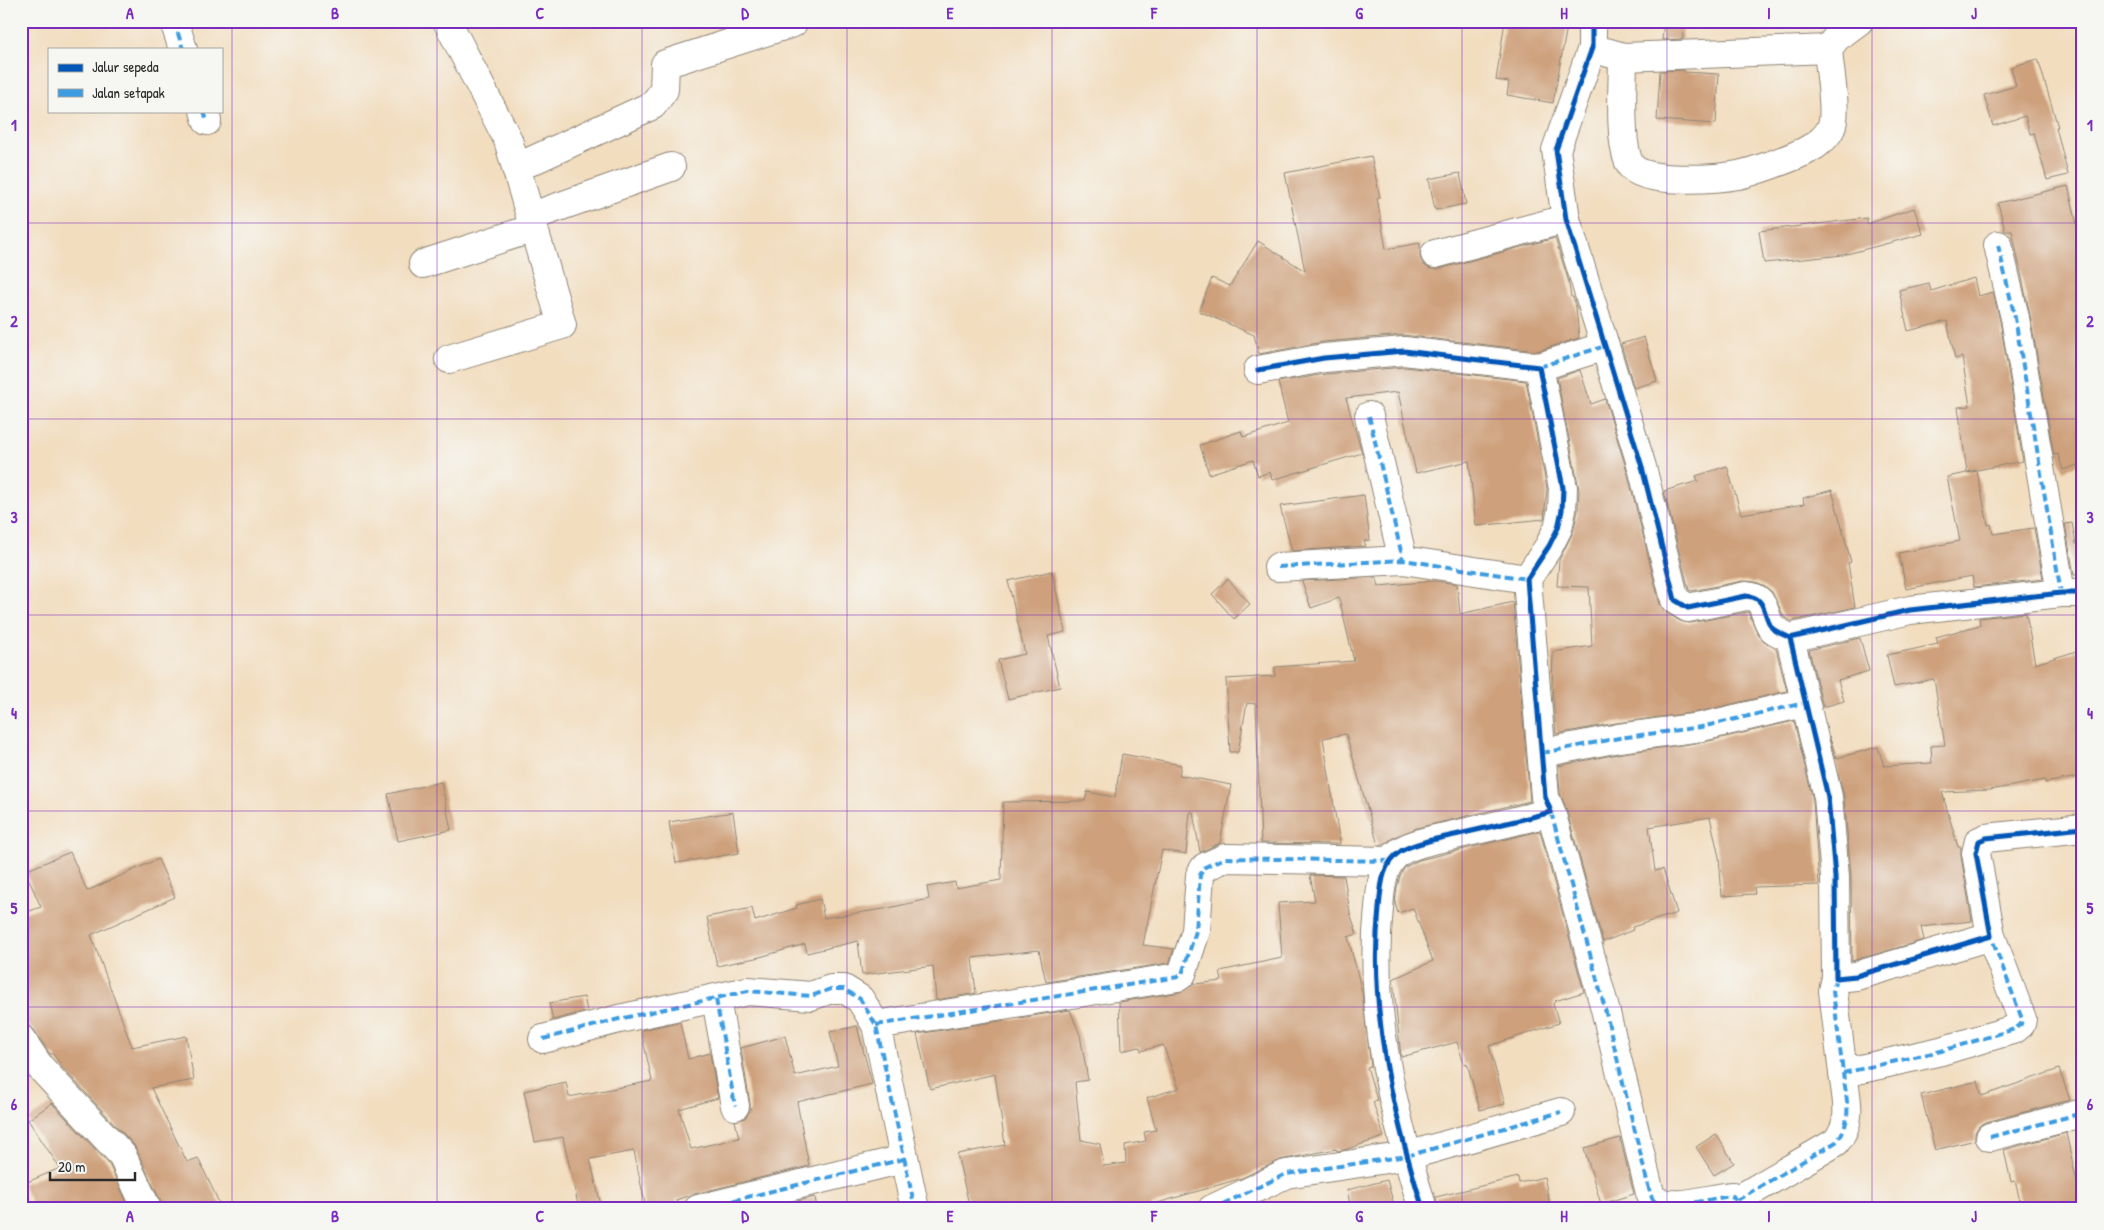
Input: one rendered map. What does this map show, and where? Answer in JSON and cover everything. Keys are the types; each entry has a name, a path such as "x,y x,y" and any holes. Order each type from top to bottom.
{"street":[{"path":"174,21 183,48"},
{"path":"447,21 508,140 562,325 449,359"},
{"path":"1592,21 1592,48 1556,150 1566,219 1642,467 1675,600 1688,608 1746,596 1755,596 1761,601 1773,629 1790,638 1910,610 2072,593 2016,318 1998,245"},
{"path":"1624,57 1623,133 1625,151 1630,165 1639,173 1681,180 1739,175 1808,150 1820,141 1831,128 1833,106 1828,49 1836,38 1859,21"},
{"path":"516,168 653,104 664,90 665,64 793,23"},
{"path":"1592,48 1624,57 1828,49"},
{"path":"423,264 671,167"},
{"path":"1436,254 1566,219"},
{"path":"1258,370 1324,358 1404,351 1539,367 1605,346"},
{"path":"1539,367 1563,488 1562,510 1558,528 1549,546 1526,579 1545,797 1551,812 1604,1005 1650,1193 1653,1200 1664,1205 1677,1205 1733,1196 1739,1205 1836,1142 1844,1132 1848,1117 1833,991 1836,978 1835,877 1828,797 1790,638"},
{"path":"1369,416 1403,560"},
{"path":"1278,566 1403,560 1526,579"},
{"path":"1542,753 1619,738 1701,727 1804,703"},
{"path":"1424,1209 1406,1156 1390,1080 1376,994 1376,935 1382,878 1390,861 1402,851 1432,840 1551,812"},
{"path":"1843,1073 1942,1051 2019,1027 2022,1019 1991,936 1976,853 1979,841 1986,838 2083,828"},
{"path":"876,1025 1178,978 1182,974 1196,930 1200,875 1205,867 1225,858 1390,861"},
{"path":"1836,978 1856,976 1991,936"},
{"path":"543,1039 619,1019 748,991 811,996 831,989 844,990 860,999 876,1025 915,1209"},
{"path":"716,999 735,1106"},
{"path":"21,1039 40,1068 122,1155 147,1209"},
{"path":"1212,1209 1286,1174 1406,1156 1561,1112"},
{"path":"1990,1137 2083,1112"},
{"path":"698,1209 904,1158"}],"building":[{"path":"1505,21 1568,21 1553,103 1507,95 1509,82 1496,80"},
{"path":"1664,21 1682,21 1683,39 1662,40"},
{"path":"2038,59 2058,127 2056,127 2068,175 2047,180 2034,133 2030,134 2025,116 1993,126 1984,95 2016,86 2011,67"},
{"path":"1684,70 1684,72 1719,74 1716,124 1657,120 1660,71"},
{"path":"1371,156 1380,197 1377,198 1386,249 1420,243 1420,258 1424,265 1430,269 1439,269 1555,238 1568,279 1571,297 1573,297 1576,307 1579,338 1537,351 1403,335 1323,342 1259,354 1254,335 1199,311 1212,278 1230,286 1258,241 1305,271 1285,173"},
{"path":"1460,173 1466,204 1435,210 1429,179"},
{"path":"2068,186 2083,249 2083,463 2063,470 2058,454 2054,455 2030,315 2012,231 2005,231 1998,203"},
{"path":"1914,208 1923,234 1843,255 1764,263 1759,231 1867,218 1867,224"},
{"path":"1974,278 1978,296 1993,292 2000,321 2023,461 1967,472 1958,407 1970,406 1962,357 1955,359 1947,321 1908,331 1899,290 1929,283 1931,291"},
{"path":"1644,337 1657,381 1634,388 1621,344"},
{"path":"1404,367 1526,381 1547,489 1544,519 1476,526 1469,461 1416,473 1398,392 1346,398 1362,453 1272,480 1270,472 1258,476 1253,460 1209,474 1200,445 1241,431 1243,437 1288,423 1278,382 1326,374"},
{"path":"1580,370 1591,404 1605,399 1627,471 1660,604 1667,613 1680,621 1690,623 1748,612 1759,636 1776,649 1787,691 1698,712 1616,723 1556,734 1552,686 1553,652 1592,646 1589,587 1557,586 1559,560 1573,532 1578,511 1579,489 1557,378"},
{"path":"1727,466 1741,514 1804,504 1803,498 1832,490 1851,562 1848,563 1855,607 1792,621 1784,617 1772,592 1756,582 1743,581 1689,590 1664,491 1698,481 1696,476"},
{"path":"1977,471 1988,525 1991,524 1993,534 2034,528 2043,579 1974,587 1972,576 1906,589 1899,553 1960,541 1947,477"},
{"path":"1364,495 1370,540 1364,541 1366,546 1292,551 1280,506"},
{"path":"2072,523 2076,544 2083,543 2083,574 2074,575 2065,524"},
{"path":"1052,571 1065,632 1048,636 1060,687 1008,699 998,660 1025,654 1008,581"},
{"path":"1376,577 1379,586 1434,581 1457,584 1460,614 1513,602 1530,801 1417,828 1394,837 1383,845 1378,845 1346,734 1323,738 1340,844 1261,843 1256,704 1247,703 1238,752 1230,752 1226,679 1275,676 1275,667 1354,661 1339,598 1311,608 1302,581"},
{"path":"1228,579 1250,604 1234,619 1212,594"},
{"path":"2026,613 2035,664 2083,649 2083,776 2045,783 2045,780 1990,790 1942,792 1958,847 1961,847 1972,921 1921,927 1924,940 1852,961 1851,876 1844,796 1829,736 1837,758 1878,747 1884,766 1932,763 1931,746 1945,745 1934,679 1894,687 1887,655 1938,644 1936,637 1980,625 1979,618"},
{"path":"1860,638 1869,671 1838,680 1844,701 1823,707 1809,650"},
{"path":"1794,721 1813,800 1819,885 1754,887 1755,894 1722,896 1719,857 1710,817 1649,827 1655,871 1663,869 1677,913 1632,927 1633,930 1603,942 1566,808 1560,793 1558,766 1622,753 1704,742"},
{"path":"1122,754 1181,765 1179,775 1231,785 1220,843 1200,852 1193,812 1190,812 1186,854 1162,850 1143,945 1174,949 1169,963 1046,982 1039,950 972,958 976,993 936,1000 933,966 862,975 858,941 807,953 805,944 760,957 717,966 707,917 752,908 755,921 797,908 796,905 820,899 824,918 884,909 929,899 927,887 955,882 956,888 1001,880 1003,802 1085,801 1087,792 1115,797"},
{"path":"441,782 451,830 398,841 388,794"},
{"path":"733,812 739,853 676,863 669,822"},
{"path":"1540,831 1584,992 1555,1001 1553,1004 1559,1023 1489,1046 1505,1104 1480,1110 1467,1063 1464,1064 1457,1042 1401,1057 1393,979 1433,961 1413,908 1398,913 1395,903 1397,887 1405,867 1419,860"},
{"path":"70,852 87,891 158,859 175,897 91,935 132,1047 186,1036 194,1080 151,1088 187,1162 198,1158 222,1209 162,1209 161,1202 134,1145 62,1067 53,1054 50,1054 34,1030 28,1025 21,1024 21,914 41,907 25,871"},
{"path":"1310,875 1344,876 1350,913 1357,934 1348,937 1362,992 1371,1066 1367,1067 1377,1100 1373,1102 1384,1137 1344,1150 1337,1151 1336,1149 1280,1160 1242,1178 1151,1205 1152,1209 970,1209 957,1154 1005,1145 995,1074 930,1089 917,1034 1070,1010 1080,1035 1088,1080 1075,1082 1081,1140 1100,1144 1104,1166 1126,1163 1125,1145 1146,1141 1144,1132 1156,1130 1147,1098 1179,1088 1163,1045 1141,1051 1140,1047 1121,1051 1119,1002 1180,992 1194,984 1222,981 1220,971 1282,958 1278,903 1315,901"},
{"path":"584,997 587,1011 553,1020 549,1003"},
{"path":"680,1022 688,1059 710,1053 718,1098 679,1109 691,1149 739,1138 735,1121 745,1118 750,1111 741,1048 785,1036 795,1076 838,1066 830,1032 857,1026 872,1084 797,1102 809,1166 694,1194 676,1200 677,1205 661,1209 646,1209 634,1151 590,1159 602,1209 579,1209 563,1137 535,1142 524,1091 566,1082 569,1097 652,1081 641,1030"},
{"path":"2059,1069 2070,1100 1986,1122 1979,1126 1975,1132 1975,1140 1935,1150 1921,1095 1978,1081 1982,1096"},
{"path":"52,1103 109,1164 130,1209 34,1209 23,1184 60,1168 28,1120"},
{"path":"2066,1133 2083,1209 2022,1209 2015,1181 2011,1182 2004,1150"},
{"path":"1716,1134 1734,1163 1714,1175 1696,1147"},
{"path":"1620,1138 1634,1194 1601,1204 1584,1148"},
{"path":"1518,1177 1519,1183 1544,1177 1551,1209 1438,1209 1436,1197"},
{"path":"1387,1180 1395,1209 1351,1209 1347,1190"},
{"path":"815,1197 817,1209 781,1209 780,1205"}],"marked path":[{"path":"174,21 183,48"},
{"path":"204,112 207,121"},
{"path":"1998,245 2015,318 2061,593"},
{"path":"1539,367 1605,346 1606,349"},
{"path":"1369,416 1403,560"},
{"path":"1278,567 1403,560 1527,579"},
{"path":"1542,753 1619,738 1701,727 1804,703"},
{"path":"1551,812 1604,1005 1653,1200 1663,1203 1683,1204 1733,1196 1741,1209"},
{"path":"876,1025 1178,977 1182,974 1196,931 1200,875 1205,867 1225,858 1390,861"},
{"path":"1836,978 1833,991 1843,1073 1941,1051 2015,1029 2021,1024 2022,1019 1991,936"},
{"path":"543,1039 619,1019 748,991 811,996 831,989 844,989 860,999 876,1025 915,1209"},
{"path":"716,999 735,1106"},
{"path":"1737,1200 1836,1142 1842,1134 1847,1117 1847,1100 1843,1073"},
{"path":"1212,1209 1286,1174 1407,1156 1561,1112"},
{"path":"1990,1137 2083,1113"},
{"path":"698,1209 904,1159"}],"cycle path":[{"path":"1592,21 1592,48 1556,150 1566,219 1642,467 1675,600 1688,608 1746,596 1753,597 1761,603 1772,628 1790,638 1910,610 2061,593 2083,593"},
{"path":"1258,370 1324,358 1404,351 1539,367 1563,488 1562,510 1558,528 1549,546 1527,579 1545,797 1551,812 1414,845 1394,856 1383,876 1377,946 1380,1022 1393,1098 1423,1209"},
{"path":"1790,638 1828,797 1835,877 1836,978 1856,976 1991,936 1976,853 1979,841 1986,838 2083,828"}]}
